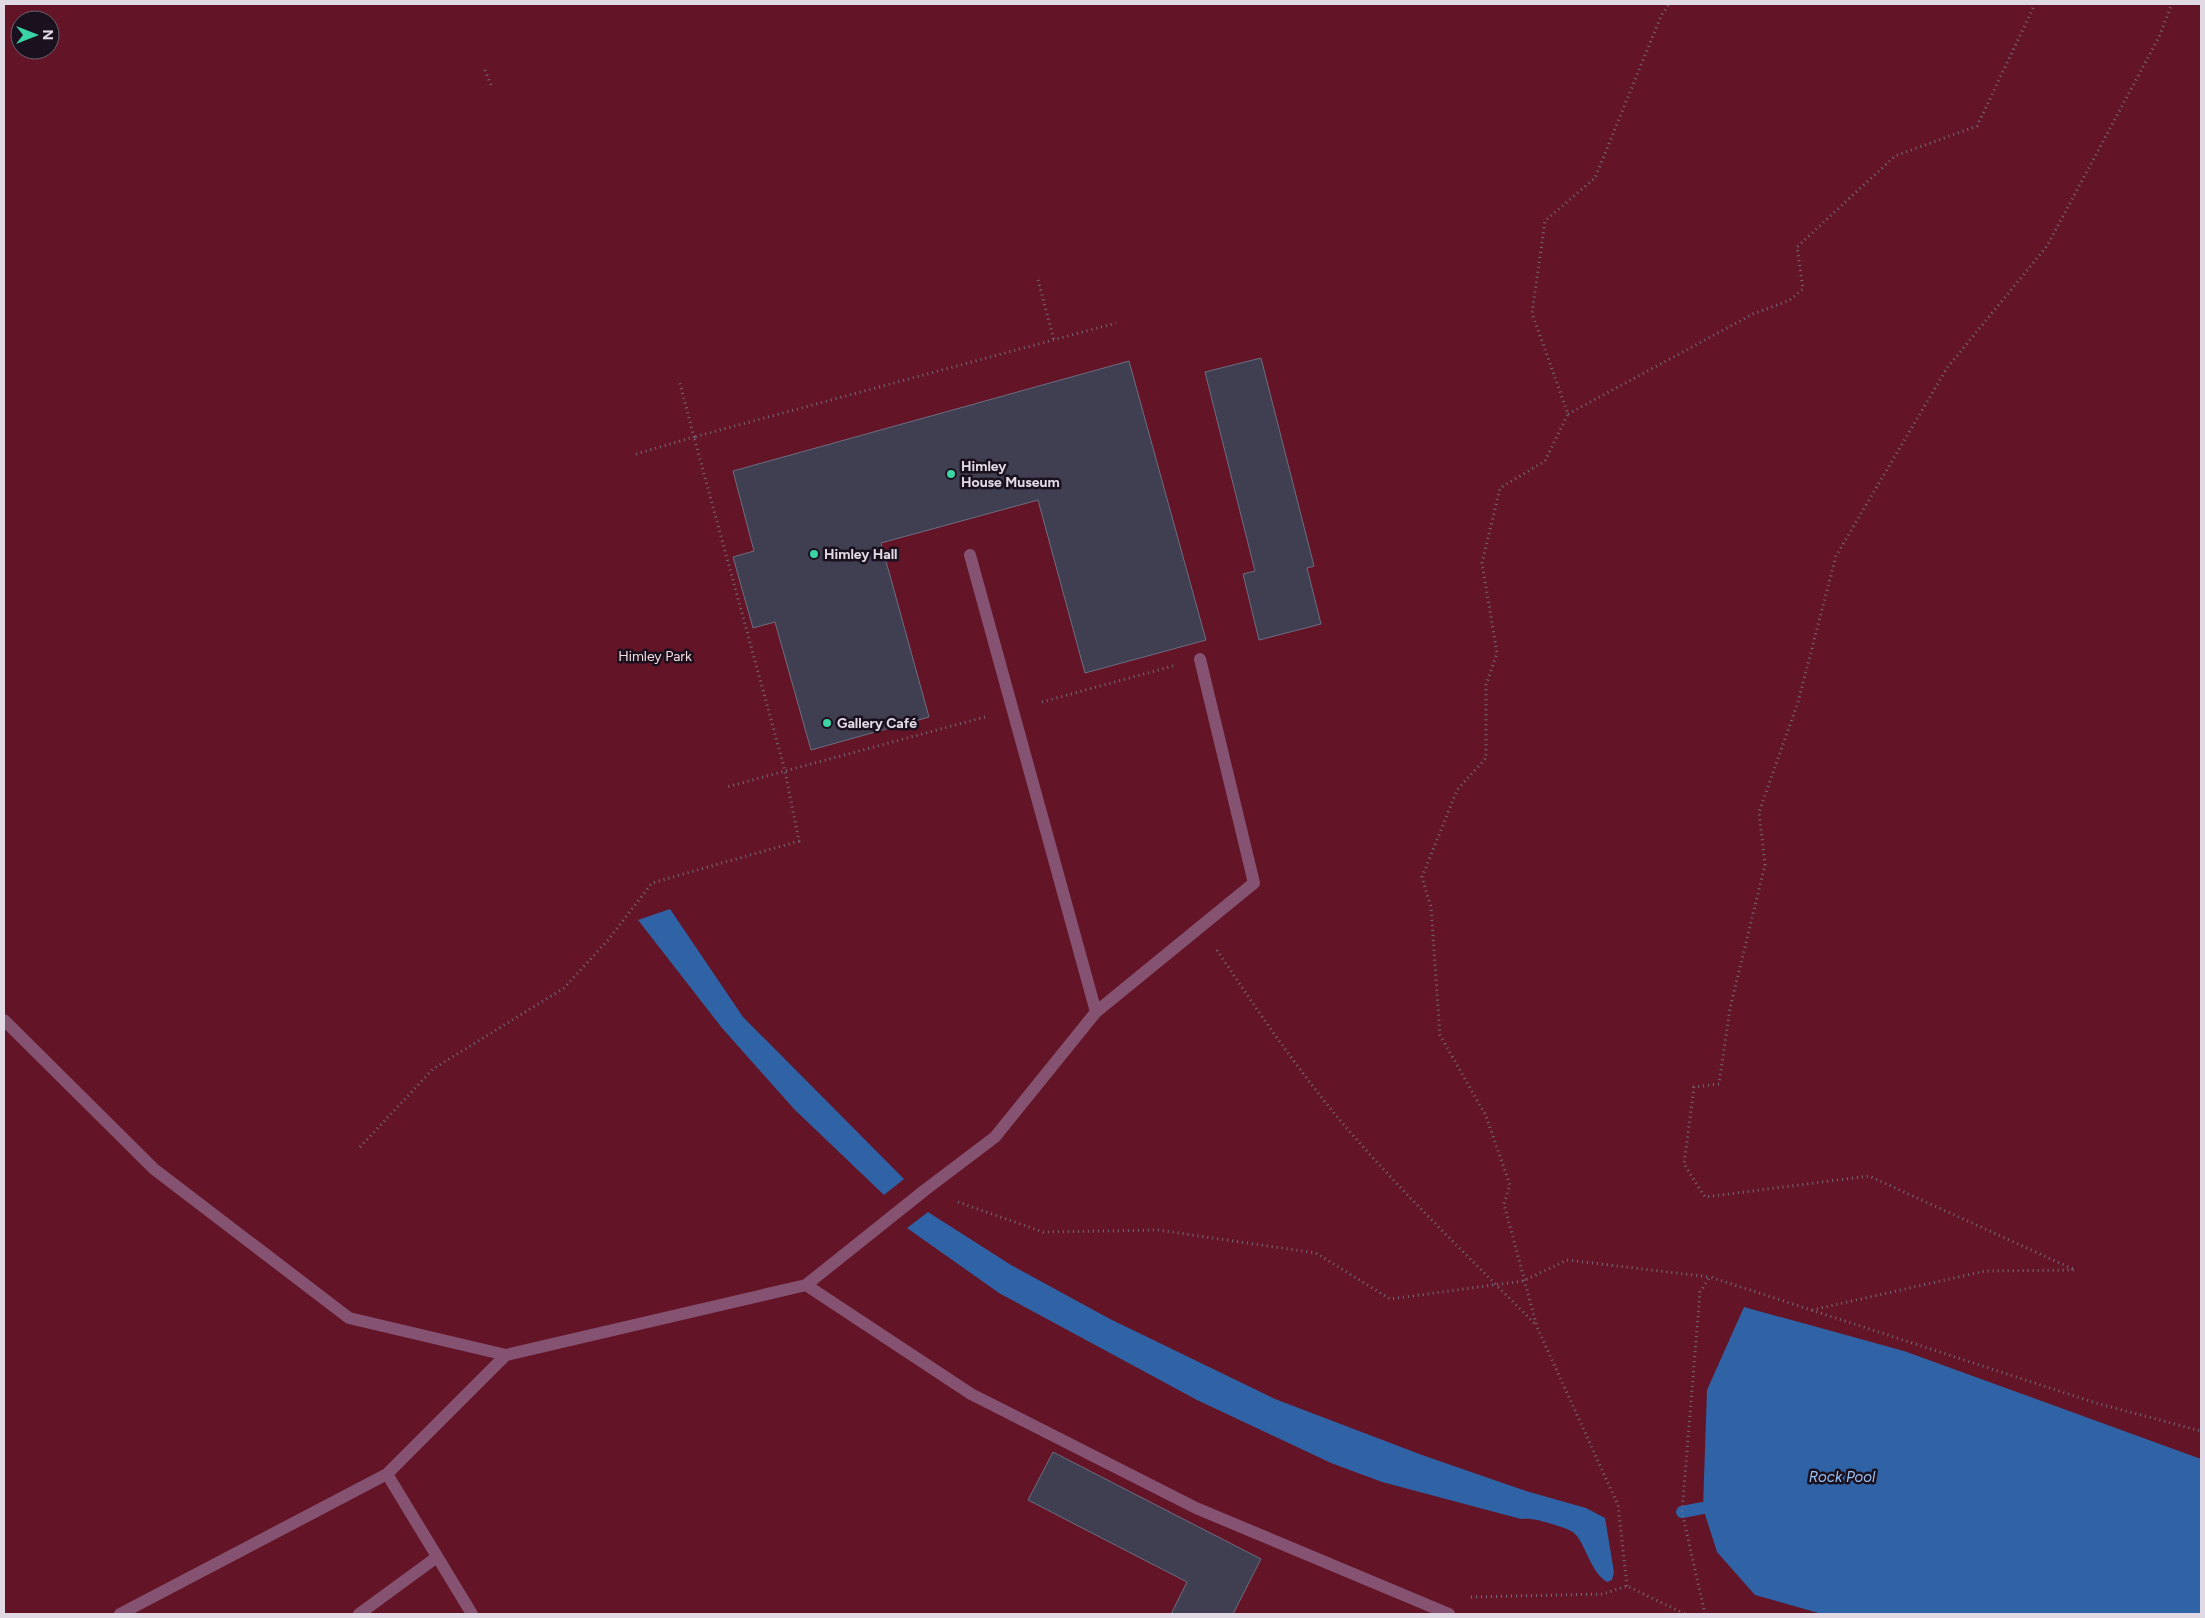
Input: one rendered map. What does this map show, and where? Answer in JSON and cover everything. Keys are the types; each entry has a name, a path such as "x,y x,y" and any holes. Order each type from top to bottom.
{"lane":[{"path":"970,554 1096,1012"},
{"path":"4,1020 154,1169 349,1318 506,1355 806,1285 995,1137 1096,1012 1254,883 1200,659"},
{"path":"806,1285 971,1394 1196,1508 1449,1614"},
{"path":"120,1614 387,1474 506,1355"},
{"path":"387,1474 472,1614"},
{"path":"362,1614 437,1556"}],"path":[{"path":"1568,414 1532,313 1545,221 1595,178 1661,16 1669,4"},
{"path":"1627,1586 1618,1505 1537,1327 1523,1281 1504,1204 1510,1185 1486,1116 1440,1035 1432,907 1422,877 1458,790 1486,758 1486,684 1497,653 1482,563 1500,488 1545,462 1568,414 1753,314 1790,300 1803,289 1797,247 1895,156 1977,126 2035,4"},
{"path":"1812,1310 1985,1271 2075,1270 1870,1176 1705,1197 1684,1164 1694,1087 1719,1084 1730,1008 1765,865 1759,812 1798,702 1836,556 1947,368 2047,246 2158,37 2172,4"},
{"path":"486,70 490,86"},
{"path":"1038,280 1054,340"},
{"path":"636,454 1116,323"},
{"path":"360,1146 433,1069 564,988 608,940 652,883 799,841 785,771 679,380"},
{"path":"727,787 1200,659"},
{"path":"1202,926 1277,1039 1345,1125 1537,1327"},
{"path":"925,1190 1043,1232 1158,1230 1316,1253 1390,1299 1523,1281 1567,1260 1710,1277 2087,1400 2201,1431"},
{"path":"1705,1614 1682,1512 1700,1292 1710,1277"},
{"path":"1468,1597 1603,1594 1627,1586 1685,1614"}],"green space":[{"name":"Himley Park","path":"4,4 2201,4 2201,1614 4,1614"}],"water":[{"path":"670,909 743,1017 904,1179 884,1195 795,1110 722,1028 638,920"},
{"path":"928,1212 1011,1265 1110,1319 1275,1399 1422,1455 1526,1491 1586,1508 1605,1518 1614,1572 1612,1580 1607,1582 1601,1577 1595,1570 1580,1540 1567,1529 1537,1520 1521,1519 1382,1482 1331,1463 1197,1400 999,1293 907,1228"},
{"name":"Rock Pool","path":"1744,1307 1904,1351 2201,1459 2201,1614 1822,1614 1755,1595 1717,1552 1703,1508 1707,1390"}],"building":[{"path":"1261,358 1314,566 1307,568 1321,624 1259,640 1243,574 1255,571 1205,372"},
{"name":"Himley Hall","path":"1129,361 1206,640 1085,673 1038,500 881,543 929,717 811,750 775,622 753,628 733,557 754,551 733,471"},
{"path":"1053,1452 1261,1559 1233,1614 1171,1614 1187,1582 1028,1500"}],"waterway":[{"path":"1682,1512 1703,1508"}],"place":[{"name":"Himley House Museum","path":"951,474"},
{"name":"Himley Hall","path":"814,554"},
{"name":"Gallery Café","path":"827,723"}]}
